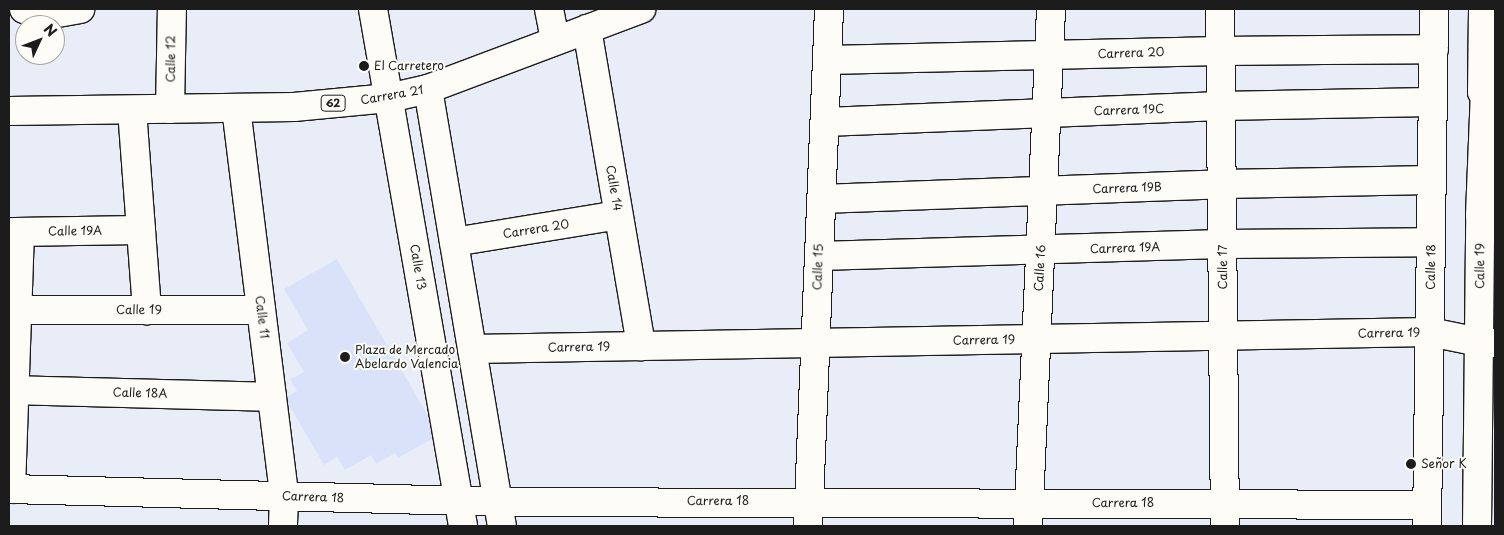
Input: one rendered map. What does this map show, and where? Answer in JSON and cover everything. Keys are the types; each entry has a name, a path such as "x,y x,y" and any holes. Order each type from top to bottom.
{"street":[{"path":"24,9 41,16 80,9"},
{"name":"Calle 12","path":"170,109 172,9"},
{"name":"Calle 13","path":"373,9 461,514"},
{"path":"549,9 555,40"},
{"name":"Carrera 21","path":"9,111 294,107 388,98 428,89 641,9"},
{"name":"Calle 15","path":"808,514 829,9"},
{"name":"Calle 16","path":"1029,514 1051,9"},
{"name":"Calle 17","path":"1220,9 1225,515"},
{"name":"Calle 18","path":"1427,516 1434,9"},
{"name":"Calle 19","path":"1477,526 1487,449 1490,93 1482,92 1482,9"},
{"name":"Calle 14","path":"588,29 641,346"},
{"name":"Carrera 20","path":"827,60 1220,51 1434,49"},
{"path":"428,89 499,514"},
{"name":"Carrera 19C","path":"825,122 1221,106 1433,102"},
{"name":"Calle 11","path":"236,108 284,496 283,526"},
{"path":"132,110 147,310"},
{"name":"Carrera 19B","path":"822,199 1222,184 1432,180"},
{"name":"Carrera 20","path":"454,242 618,215"},
{"name":"Calle 19A","path":"14,232 141,230"},
{"path":"10,489 12,390 17,310 14,232"},
{"name":"Carrera 19A","path":"819,256 1222,244 1431,242"},
{"name":"Calle 19","path":"17,310 261,310"},
{"name":"Carrera 19","path":"472,349 1430,332 1487,343"},
{"name":"Calle 18A","path":"12,390 272,397"},
{"name":"Carrera 18","path":"10,489 284,496 461,514 1427,516"}],"shaded area":[{"name":"Plaza de Mercado Abelardo Valencia","path":"337,259 439,435 398,458 395,453 376,464 371,455 345,470 337,457 324,465 285,398 297,391 290,379 304,372 287,343 308,330 284,289"}],"place":[{"name":"El Carretero","path":"364,66"},
{"name":"Plaza de Mercado Abelardo Valencia","path":"345,357"},
{"name":"Señor K","path":"1411,464"}]}
